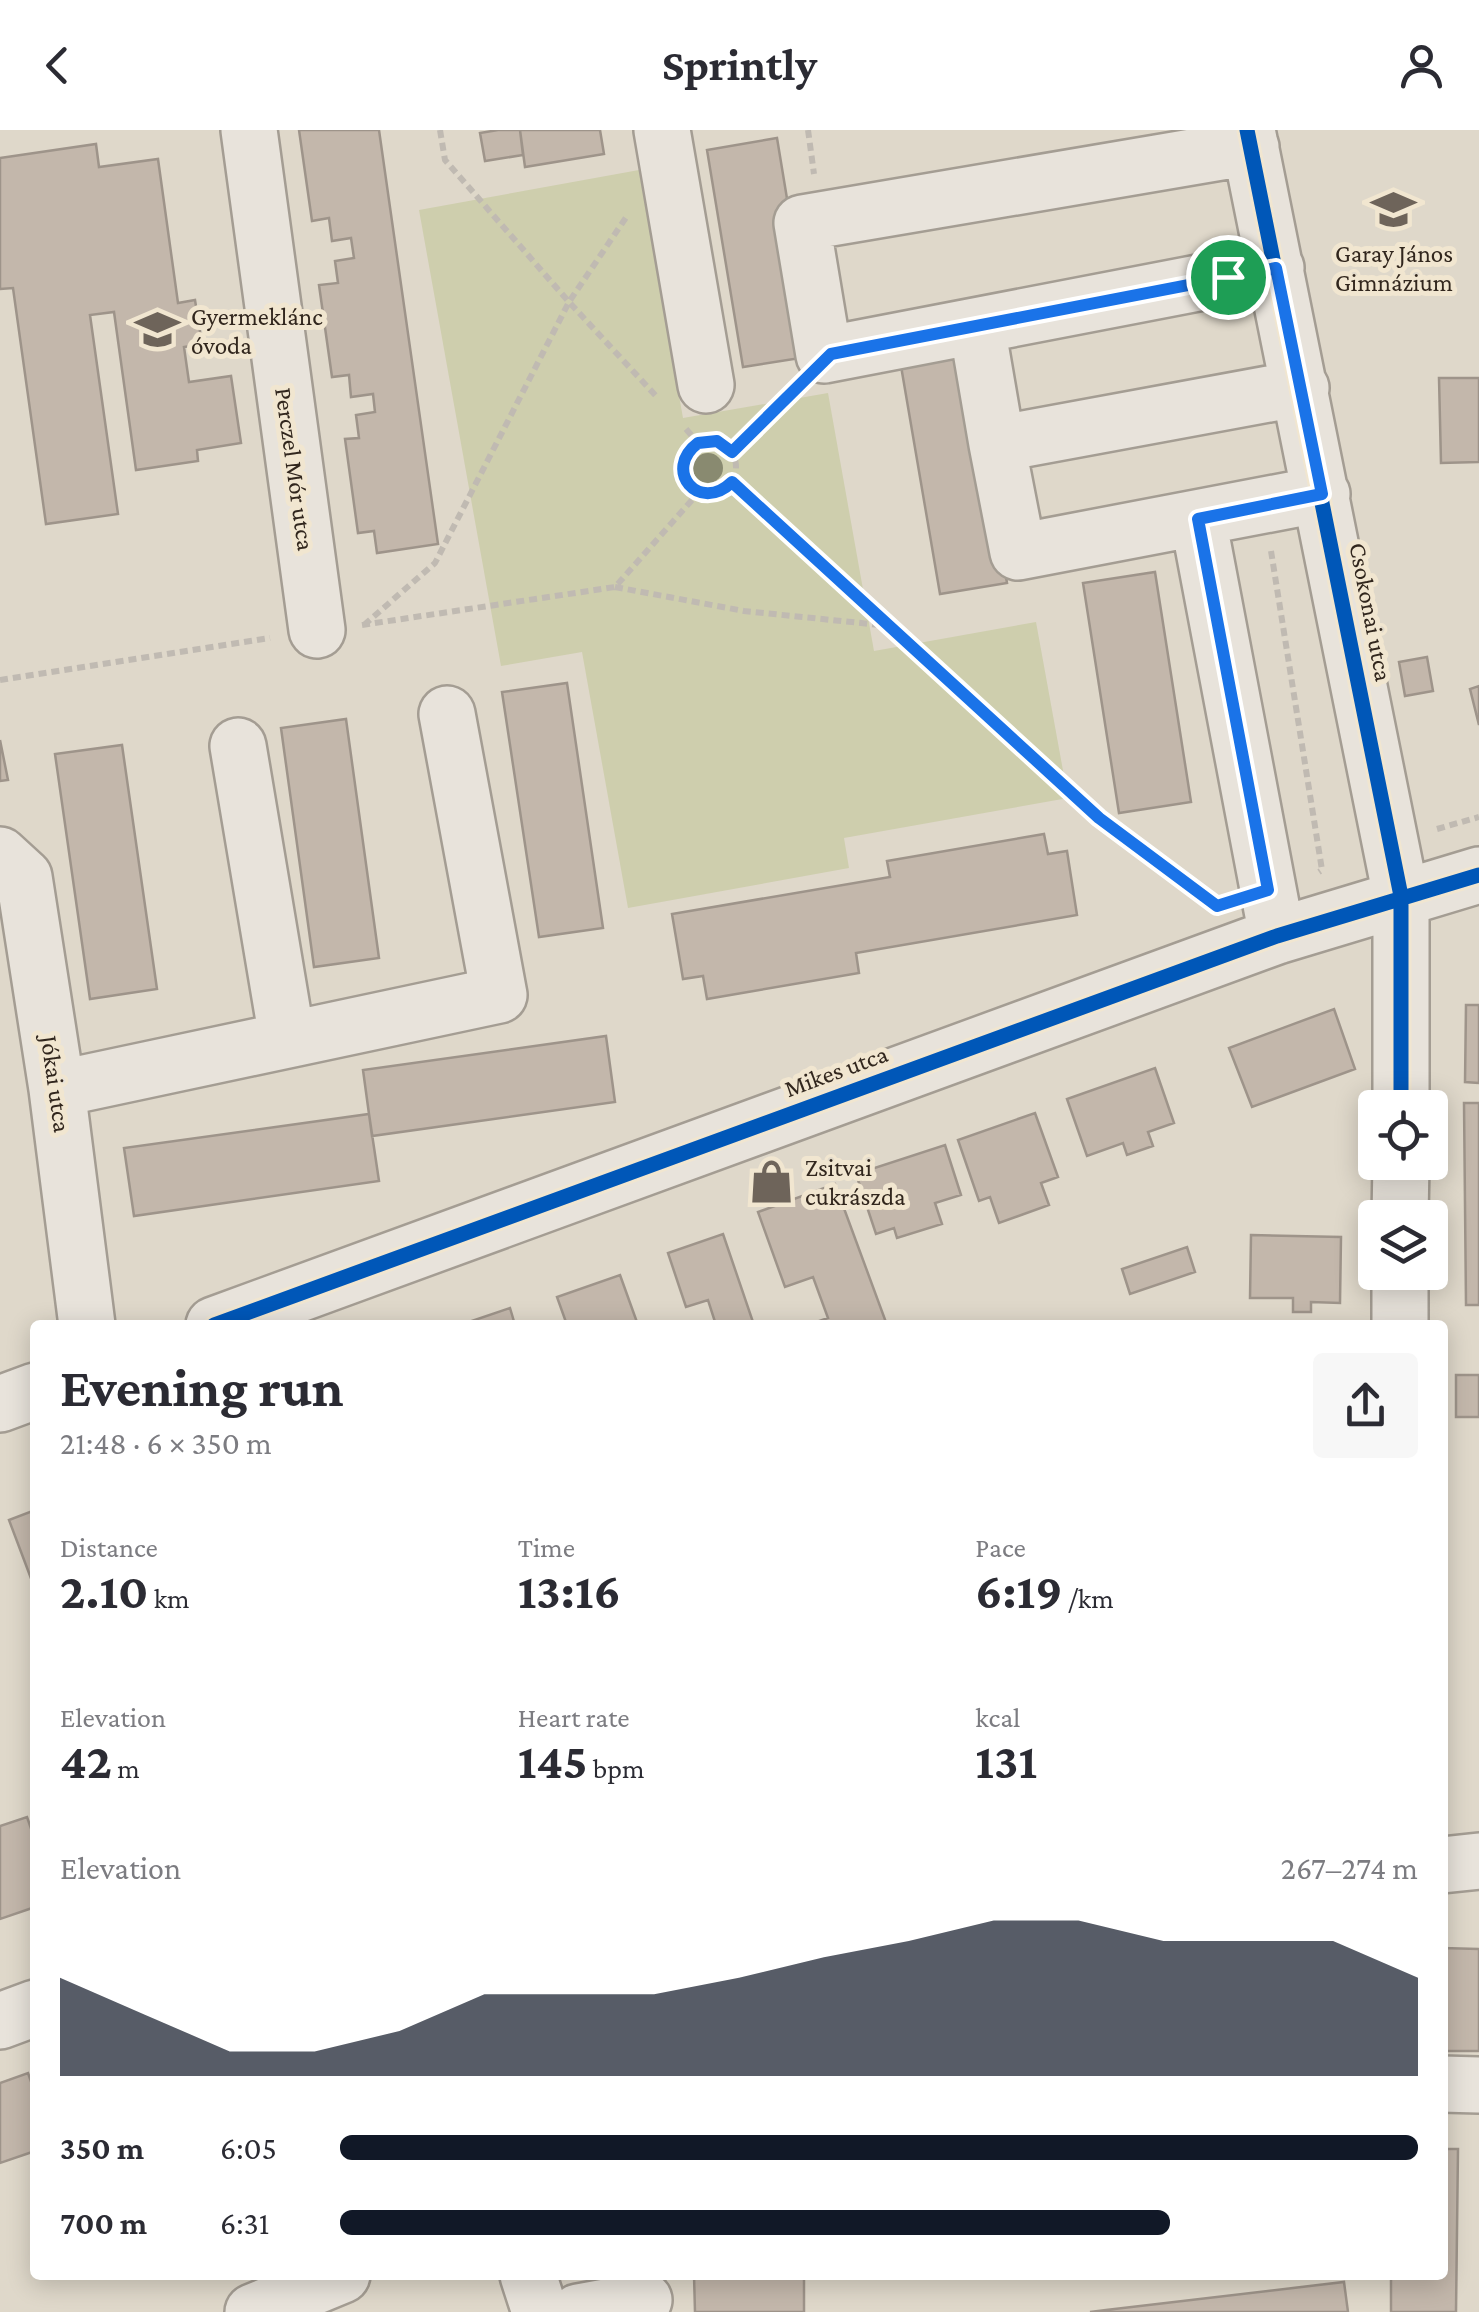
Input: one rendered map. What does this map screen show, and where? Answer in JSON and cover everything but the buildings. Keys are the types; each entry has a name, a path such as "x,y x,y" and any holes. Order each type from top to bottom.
{"street":[{"name":"Perczel Mór utca","path":"249,130 341,628"},
{"name":"Csokonai utca","path":"1249,138 1400,896 1401,1090"},
{"path":"1249,138 802,223 824,355 1276,268"},
{"path":"664,144 683,404"},
{"path":"977,327 1018,552 1322,494"},
{"path":"997,444 1301,388"},
{"path":"1198,519 1272,913"},
{"path":"57,1089 498,995 448,714"},
{"path":"238,746 287,1038"},
{"name":"Jókai utca","path":"0,854 24,877 57,1089 85,1320"},
{"name":"Mikes utca","path":"227,1320 1272,913 1400,896 1479,876"},
{"name":"Mikes utca","path":"1400,896 1479,907"},
{"path":"1400,1290 1400,1320"},
{"path":"0,1404 30,1393"},
{"path":"1448,1864 1479,1861"},
{"path":"0,2021 30,2010"},
{"path":"1448,2084 1479,2085"},
{"path":"253,2312 330,2280"},
{"path":"530,2280 540,2312"},
{"path":"578,2312 644,2300"}],"path":[{"path":"440,130 445,160 568,302 683,404 698,443"},
{"path":"341,628 435,563 568,302 664,144"},
{"path":"732,452 831,354"},
{"path":"717,441 732,452 736,468 732,482 723,491 698,492 684,478 684,457 698,443 717,441"},
{"path":"732,482 799,548 1099,818 1217,906 1272,913"},
{"path":"615,587 744,611 890,626"}],"green space":[{"path":"639,170 683,418 828,393 874,651 1036,622 1068,798 844,838 849,868 628,908 582,652 501,666 419,210"}],"cycle path":[{"path":"1247,130 1401,896 1401,1090"},
{"path":"228,1320 1277,936 1479,875"}],"place":[{"name":"Garay János Gimnázium","path":"1394,209"},
{"name":"Gyermeklánc óvoda","path":"158,330"},
{"name":"Zsitvai cukrászda","path":"772,1181"}],"route":[{"path":"1276,268 1322,494 1198,519 1268,890 1217,906 1099,818 799,548 732,482 723,491 698,492 684,478 682,468 684,457 698,443 717,441 732,452 831,354 1228,277 1276,268"}]}
